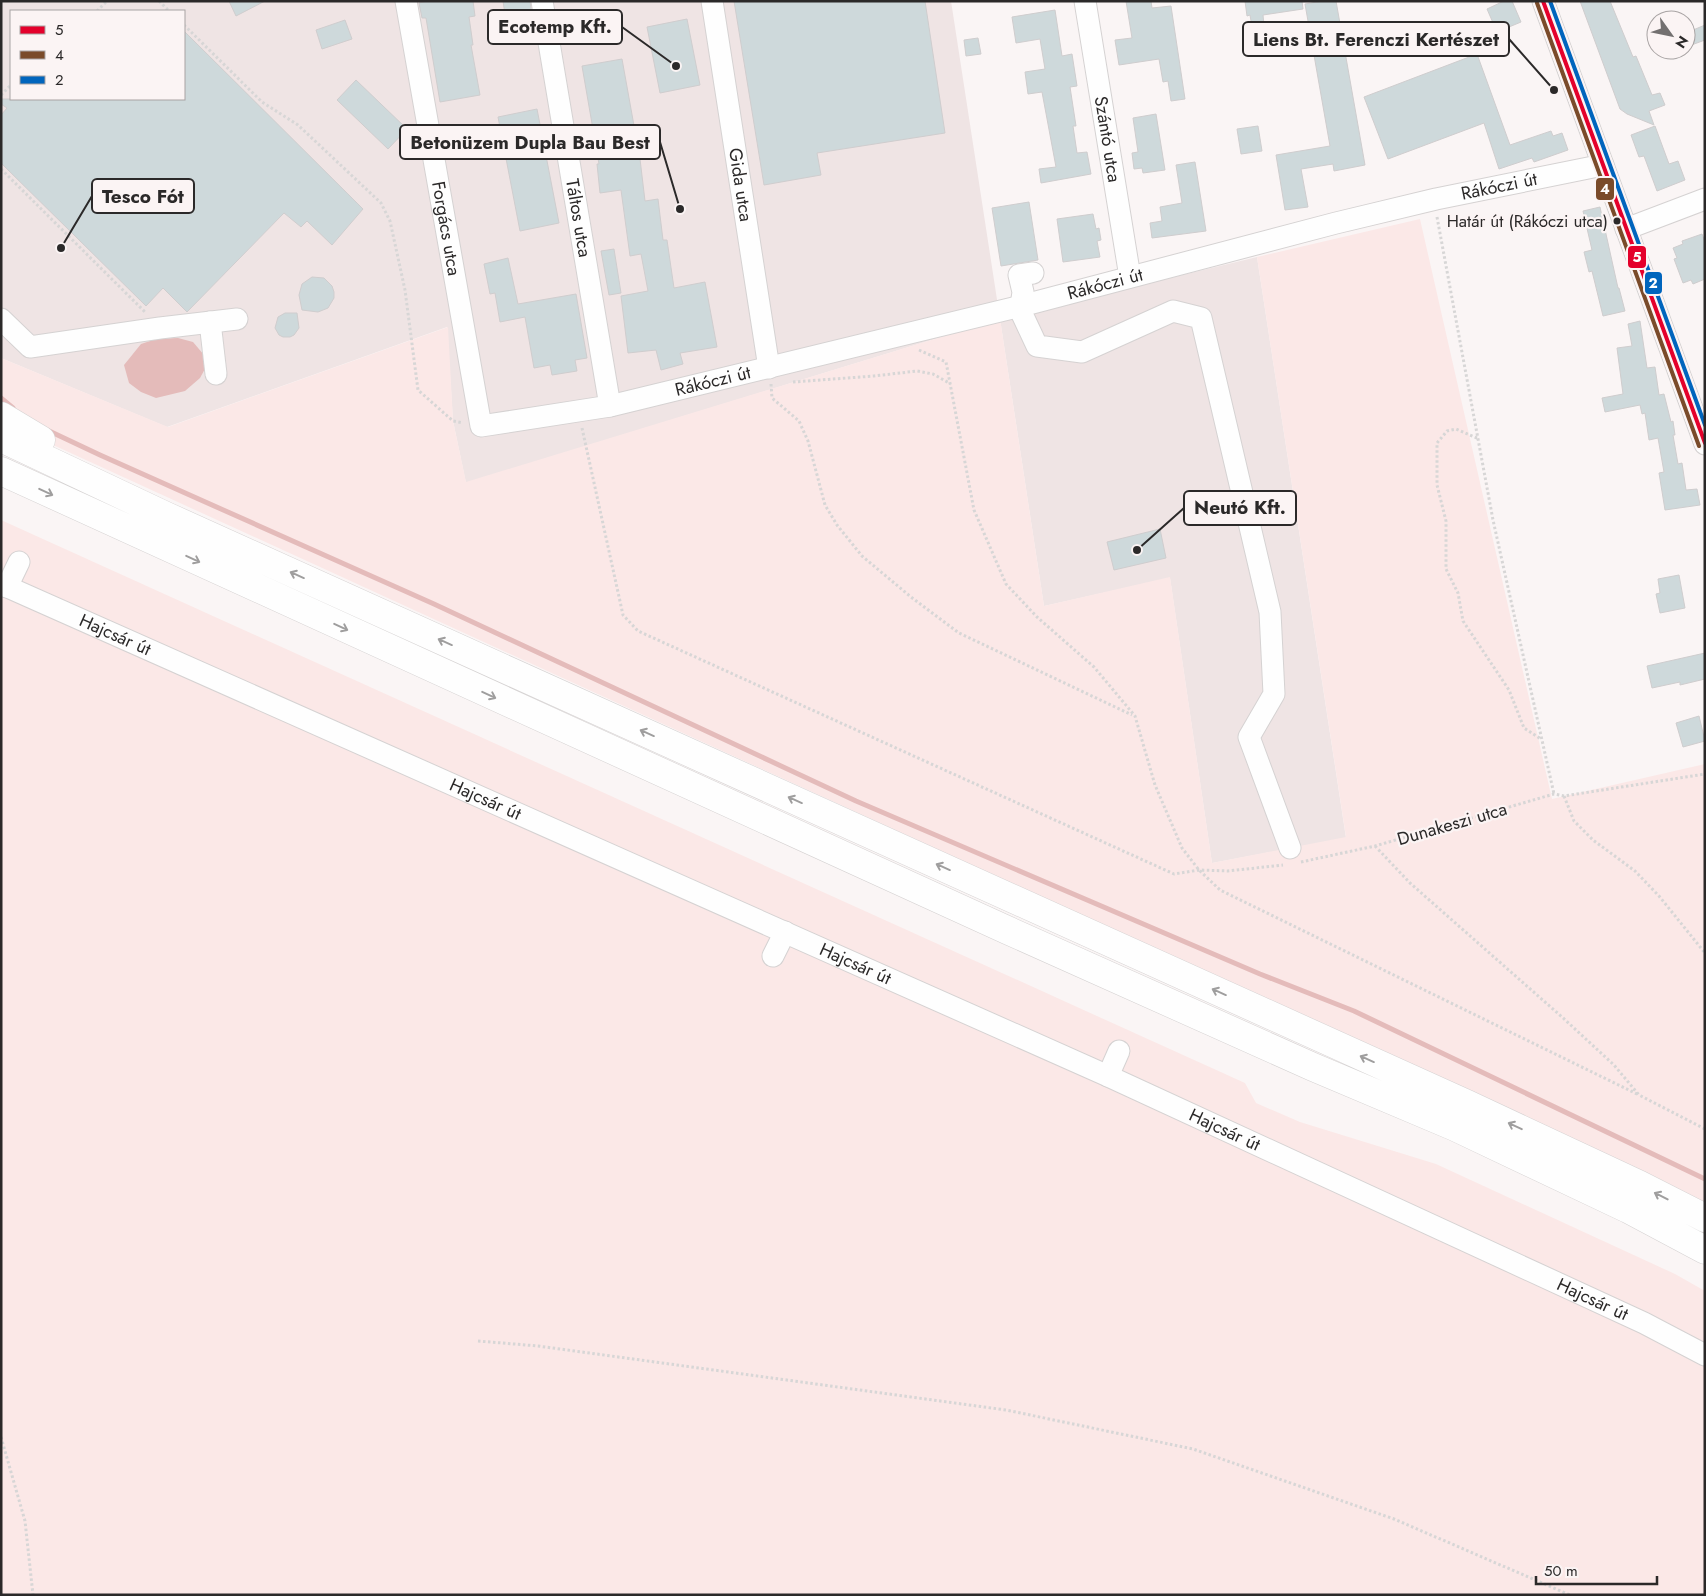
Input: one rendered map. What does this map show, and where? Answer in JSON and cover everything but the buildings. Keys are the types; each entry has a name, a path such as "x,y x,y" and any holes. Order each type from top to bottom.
{"highway":[{"path":"1,416 164,515"},
{"path":"1,438 164,515 1467,1104 1640,1185 1705,1218"},
{"path":"1,471 1016,934 1313,1067 1455,1128 1628,1209 1705,1250"}],"street":[{"name":"Forgács utca","path":"406,1 481,426"},
{"name":"Táltos utca","path":"542,1 610,406"},
{"name":"Gida utca","path":"712,1 773,374"},
{"name":"Szántó utca","path":"1085,1 1130,277"},
{"path":"1542,1 1705,444"},
{"name":"Rákóczi út","path":"481,426 610,406 773,374 893,338 1326,225 1436,199 1603,165"},
{"path":"1626,229 1705,199"},
{"path":"1033,272 1019,276 1023,292 1022,314 1037,346 1082,352 1173,311 1202,318 1270,612 1274,694 1249,737 1293,858"},
{"path":"1,319 30,347 238,319"},
{"path":"210,322 216,374"},
{"path":"4,586 19,562"},
{"name":"Hajcsár út","path":"4,586 1108,1076 1644,1322 1705,1356"},
{"path":"773,956 785,932"},
{"path":"1108,1076 1118,1051"}],"path":[{"path":"98,10 107,1"},
{"path":"159,1 168,10"},
{"path":"185,26 262,102 298,125 381,203 390,221 405,290 418,390 453,421 481,426"},
{"path":"1,95 10,86"},
{"path":"1,169 160,328"},
{"path":"1436,199 1437,217 1493,520 1554,794"},
{"path":"893,338 946,362 974,510 1006,584 1037,617 1094,667 1135,716 1155,785 1182,848 1199,870 1220,890 1705,1129"},
{"path":"792,382 917,371 933,374 951,384"},
{"path":"773,374 770,380 772,398 798,421 808,441 825,505 837,525 862,556 911,597 959,633 1135,716"},
{"name":"Dunakeszi utca","path":"578,411 623,614 638,631 1174,874 1199,870 1228,872 1270,868 1293,858 1375,846 1554,794 1564,796 1704,774"},
{"path":"1478,438 1456,428 1447,431 1437,444 1437,485 1446,522 1446,569 1458,593 1463,621 1509,690 1524,728 1542,740"},
{"path":"1564,796 1574,821 1593,840 1635,871 1659,896 1705,953"},
{"path":"1375,846 1410,883 1614,1065 1639,1095"},
{"path":"478,1341 538,1346 1006,1410 1193,1449 1394,1519 1570,1595"},
{"path":"1,1436 25,1522 33,1595"}],"shaded area":[{"path":"1,1 951,1 1000,319 466,483 453,421 447,327 167,427 1,358"},
{"path":"1420,219 1552,799 1705,764 1705,1209 1337,1032 40,439 1,409 1,358 168,427 448,327 453,421 466,482 1000,319 1044,606 1170,577 1212,863 1346,837 1257,257"},
{"path":"1257,257 1346,838 1212,863 1170,578 1044,606 1000,319"},
{"path":"178,338 193,342 204,355 206,367 200,378 185,391 156,398 141,392 129,383 124,365 141,344 156,339"},
{"path":"1,520 1245,1083 1256,1103 1300,1122 1436,1164 1675,1274 1705,1291 1705,1595 1,1595"}],"waterway":[{"path":"1,398 13,408"},
{"path":"47,430 434,604 856,801 1260,974 1354,1011 1705,1179"}],"transit line":[{"name":"5","path":"1543,1 1705,443"},
{"name":"2","path":"1550,1 1705,425"},
{"name":"4","path":"1537,3 1699,446"}],"place":[{"name":"Ecotemp Kft.","path":"676,66"},
{"name":"Liens Bt. Ferenczi Kertészet","path":"1554,90"},
{"name":"Betonüzem Dupla Bau Best","path":"680,209"},
{"name":"Határ út (Rákóczi utca)","path":"1617,221"},
{"name":"Tesco Fót","path":"61,248"},
{"name":"Neutó Kft.","path":"1137,550"}]}
